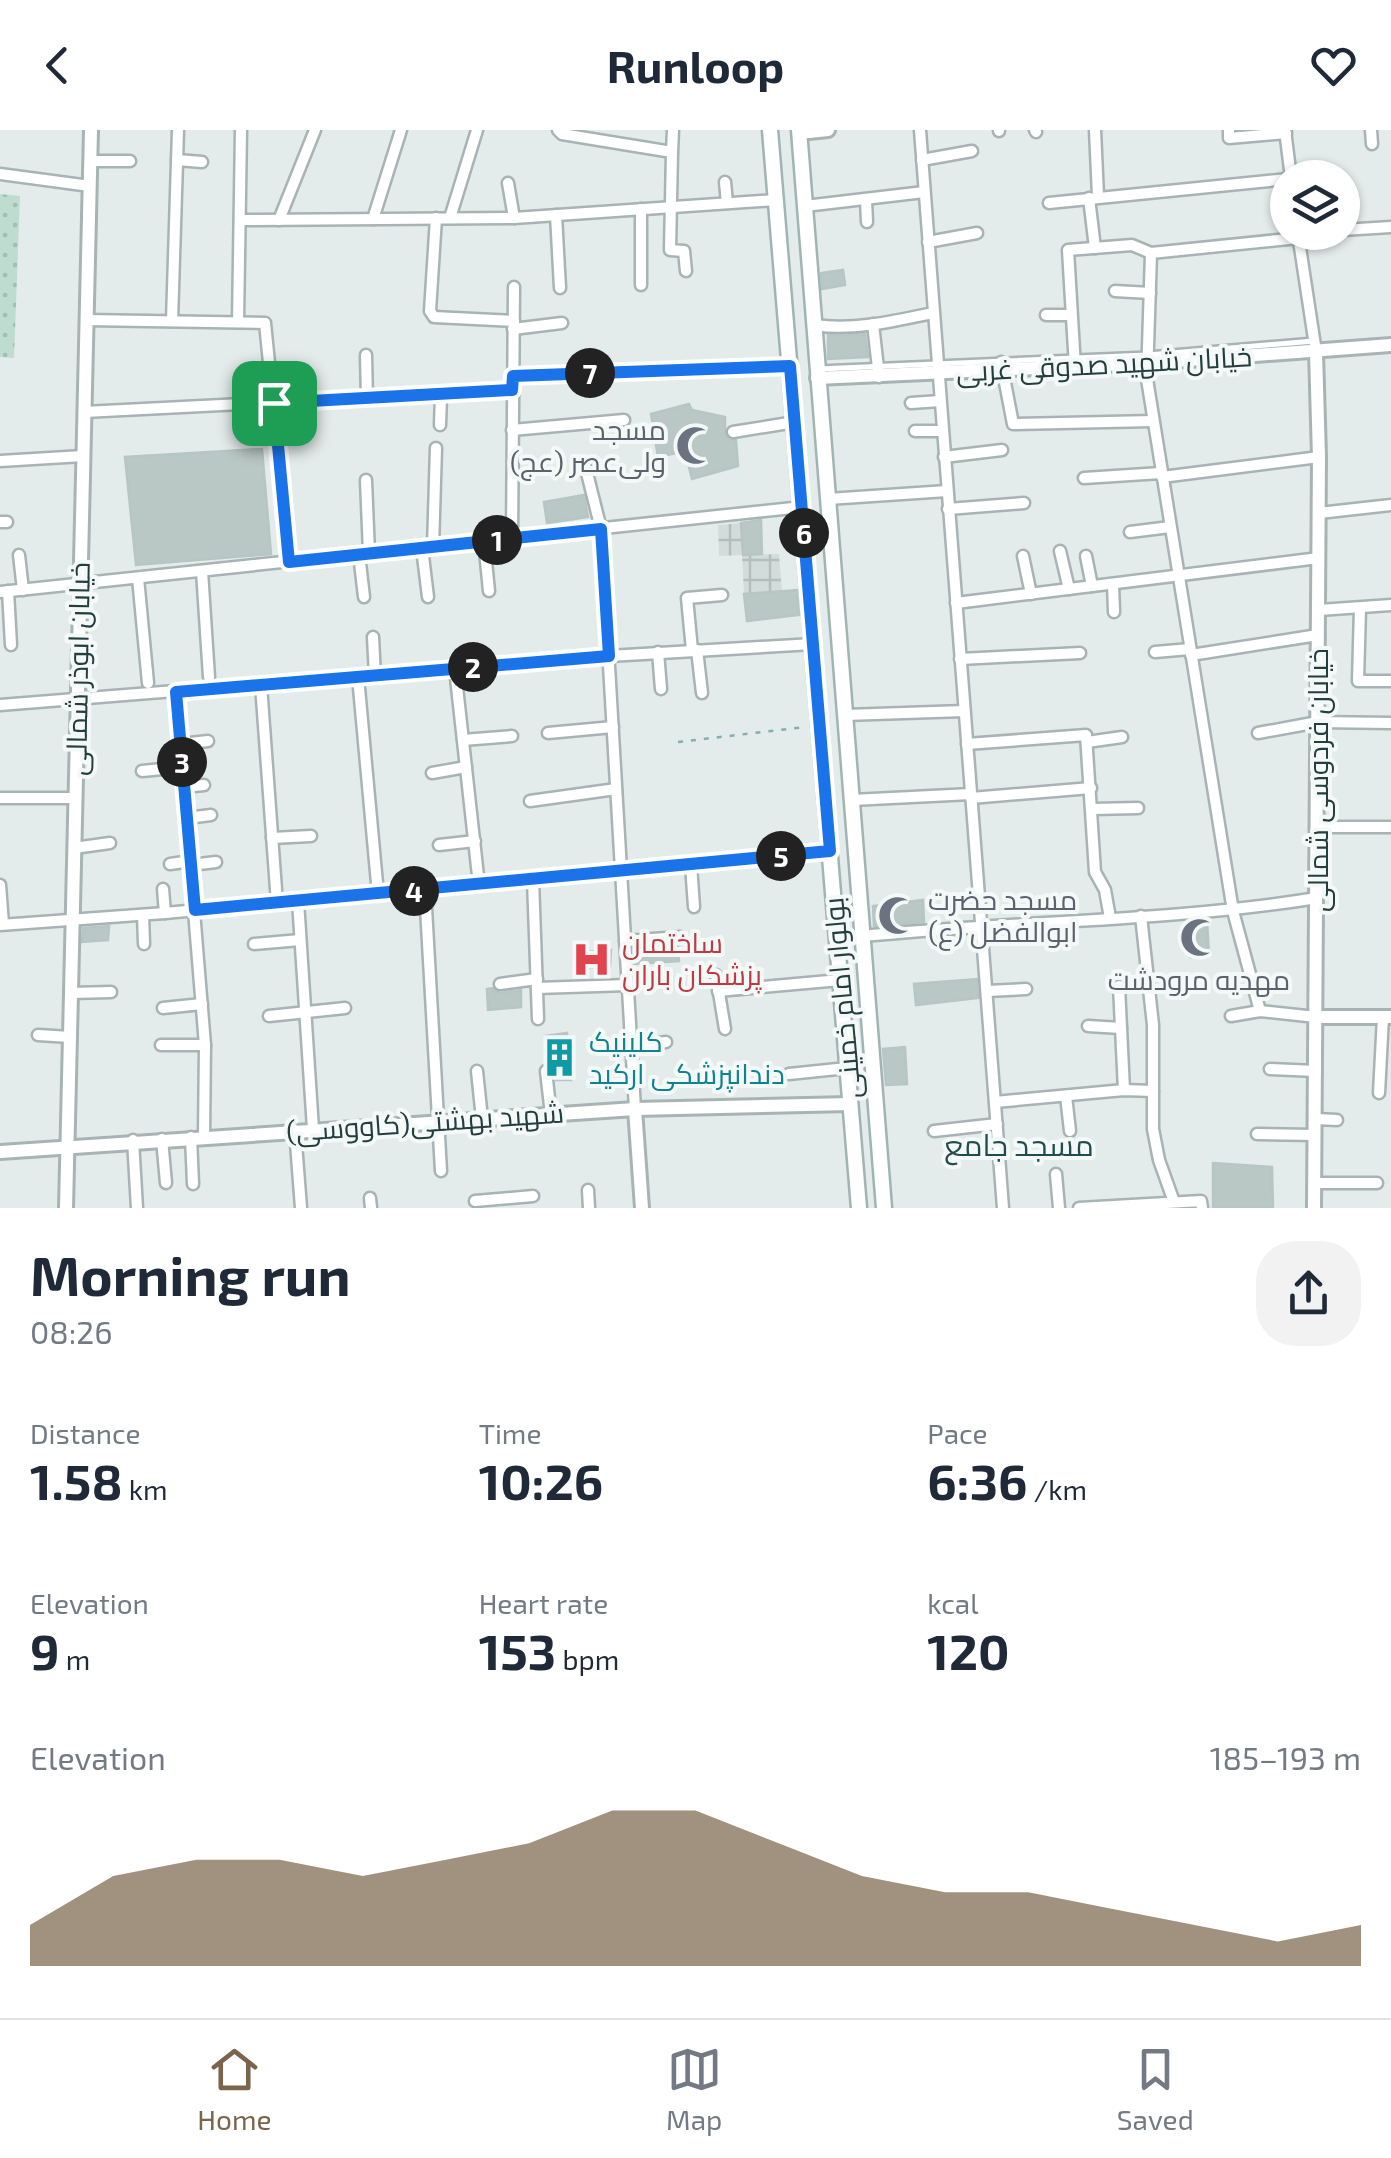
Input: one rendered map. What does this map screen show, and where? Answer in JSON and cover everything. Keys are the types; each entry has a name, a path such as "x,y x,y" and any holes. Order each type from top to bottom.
{"main road":[{"name":"بولوار امام خمینی","path":"770,130 859,1208"},
{"name":"بولوار امام خمینی","path":"799,132 884,1208"}],"street":[{"name":"خیابان ابوذر شمالی","path":"66,1208 91,130"},
{"path":"172,321 178,130"},
{"path":"238,322 242,130"},
{"path":"279,220 315,130"},
{"path":"373,219 400,130"},
{"path":"450,218 477,130"},
{"path":"558,130 672,152"},
{"path":"672,130 670,250 684,251 686,271"},
{"path":"799,132 828,130"},
{"path":"920,130 1003,1208"},
{"path":"1372,130 1372,144"},
{"path":"1228,134 1286,131 1288,160"},
{"path":"1095,134 1095,248"},
{"path":"922,160 972,151"},
{"path":"90,160 130,161"},
{"path":"177,160 202,162"},
{"path":"0,174 90,186"},
{"path":"1049,203 1270,180"},
{"path":"726,182 727,204"},
{"path":"508,183 514,218"},
{"path":"805,206 924,192"},
{"path":"240,220 514,218 776,200"},
{"path":"866,201 867,222"},
{"path":"641,209 641,285"},
{"path":"556,215 560,288"},
{"path":"436,218 430,311 434,317 514,325 562,323"},
{"path":"1360,229 1391,227"},
{"path":"928,242 977,234"},
{"path":"1074,363 1068,250 1132,244 1152,253 1270,238"},
{"path":"1303,250 1315,346"},
{"path":"1152,253 1148,359 1153,420 1232,912 1260,1012"},
{"path":"512,538 514,288"},
{"path":"1115,291 1150,293"},
{"path":"814,326 874,324 933,314"},
{"path":"1046,315 1069,315"},
{"path":"86,320 265,324 289,562"},
{"path":"874,324 878,372"},
{"name":"خیابان شهید صدوقی غربی","path":"817,373 1391,344"},
{"name":"خیابان فردوسی شمالی","path":"1314,1208 1319,558 1315,346"},
{"path":"366,355 366,398"},
{"path":"513,376 790,366"},
{"path":"1002,366 1013,424 1153,420"},
{"path":"84,412 512,390"},
{"path":"440,425 441,395"},
{"path":"911,403 940,401"},
{"path":"512,430 624,420"},
{"path":"734,432 795,422"},
{"path":"915,431 942,431"},
{"path":"428,597 436,448"},
{"path":"944,457 1002,450"},
{"path":"0,461 83,456"},
{"path":"1084,478 1161,475 1319,458"},
{"path":"585,465 601,529 642,1208"},
{"path":"364,598 366,480"},
{"path":"828,499 946,491"},
{"path":"948,509 1024,503"},
{"path":"1319,513 1391,505"},
{"path":"11,644 4,592 802,508"},
{"path":"1130,532 1170,527"},
{"path":"484,541 489,591"},
{"path":"1060,550 1069,589"},
{"path":"18,555 23,590"},
{"path":"1023,556 1030,594"},
{"path":"1086,556 1092,586"},
{"path":"956,603 1319,558"},
{"path":"202,571 209,677"},
{"path":"138,578 148,683"},
{"path":"1112,584 1114,612"},
{"path":"702,693 686,598 722,595"},
{"path":"1318,610 1391,606"},
{"path":"1360,608 1358,681 1391,681"},
{"path":"1155,652 1190,652 1318,635"},
{"path":"374,637 375,676"},
{"path":"0,704 658,652 813,644"},
{"path":"658,652 661,689"},
{"path":"960,659 1080,653"},
{"path":"455,669 480,885"},
{"path":"358,677 378,894"},
{"path":"261,685 277,903"},
{"path":"176,692 205,1046 194,1184"},
{"path":"846,715 964,711"},
{"path":"1258,733 1318,722 1391,723"},
{"path":"548,733 613,727"},
{"path":"463,740 512,736"},
{"path":"967,744 1122,737"},
{"path":"1086,739 1094,872 1106,890 1110,918"},
{"path":"181,744 208,741"},
{"path":"142,771 183,766"},
{"path":"432,773 466,768"},
{"path":"184,787 204,785"},
{"path":"530,801 616,788"},
{"path":"852,800 1091,788"},
{"path":"0,798 76,798"},
{"path":"1093,809 1138,808"},
{"path":"187,818 211,816"},
{"path":"1317,828 1391,827"},
{"path":"272,838 311,836"},
{"path":"439,844 474,840"},
{"path":"74,848 110,843"},
{"path":"0,885 2,924 72,922 830,851"},
{"path":"170,864 216,862"},
{"path":"690,864 694,907"},
{"path":"533,880 538,1019"},
{"path":"164,890 165,913"},
{"path":"425,890 441,1171"},
{"path":"863,936 981,924 1232,912 1317,898"},
{"path":"298,902 313,1129"},
{"path":"143,915 144,944"},
{"path":"1141,916 1153,1025 1153,1130 1174,1202"},
{"path":"625,940 680,937"},
{"path":"254,944 300,940"},
{"path":"716,974 725,1029"},
{"path":"718,991 840,980"},
{"path":"500,984 628,985"},
{"path":"1119,986 1124,1090"},
{"path":"987,991 1026,990"},
{"path":"71,993 111,992"},
{"path":"163,1008 202,1004"},
{"path":"269,1016 345,1008"},
{"path":"1231,1016 1260,1012 1387,1018 1379,1093"},
{"path":"1088,1026 1121,1028"},
{"path":"38,1035 70,1037"},
{"path":"631,1048 666,1042"},
{"path":"161,1045 205,1046"},
{"path":"789,1074 847,1068"},
{"path":"1270,1069 1316,1071"},
{"path":"477,1071 482,1119"},
{"path":"546,1071 551,1115"},
{"path":"995,1102 1124,1090 1153,1091"},
{"path":"1066,1096 1070,1131"},
{"name":"شهید بهشتی(کاووسی)","path":"0,1152 67,1144 635,1109 850,1104"},
{"path":"1316,1119 1337,1120"},
{"path":"934,1131 997,1124"},
{"path":"295,1130 301,1208"},
{"path":"1257,1134 1315,1135"},
{"path":"162,1138 166,1183"},
{"path":"133,1140 136,1208"},
{"path":"1056,1174 1059,1208"},
{"path":"1314,1183 1376,1183"},
{"path":"588,1190 589,1208"},
{"path":"475,1201 509,1203 534,1196"},
{"path":"1079,1208 1202,1204"}],"path":[{"path":"678,742 820,725"}],"shaded area":[{"path":"741,523 744,555 779,554 782,592 744,594 742,555 719,556 718,525"}],"green space":[{"path":"0,194 20,196 14,358 0,357"}],"building":[{"path":"843,270 845,285 822,289 821,273"},
{"path":"865,334 868,357 828,359 828,335"},
{"name":"مسجد ولی‌عصر (عج)","path":"689,404 692,410 725,417 725,434 729,440 736,440 738,466 692,479 685,451 658,457 651,414"},
{"path":"262,449 271,554 136,565 125,457"},
{"path":"584,495 588,517 547,523 544,502"},
{"path":"761,520 762,554 743,555 741,523"},
{"path":"797,590 799,615 747,621 744,594"},
{"name":"مسجد حضرت ابوالفضل (ع)","path":"923,900 924,922 874,926 873,906"},
{"name":"مهدیه مرودشت","path":"1207,920 1209,955 1191,957 1188,922"},
{"path":"109,926 108,940 82,942 83,928"},
{"path":"678,946 679,961 635,964 634,949"},
{"name":"ساختمان پزشکان باران","path":"611,950 610,966 574,968 574,953"},
{"path":"977,979 978,998 916,1005 914,984"},
{"path":"487,989 500,993 521,990 521,1007 488,1010"},
{"name":"کلینیک دندانپزشکی ارکید","path":"567,1033 571,1080 556,1080 545,1036"},
{"path":"905,1047 907,1084 886,1085 883,1049"},
{"path":"1213,1163 1272,1167 1273,1208 1213,1208"}],"place":[{"name":"مسجد ولی‌عصر (عج)","path":"696,446"},
{"name":"مسجد حضرت ابوالفضل (ع)","path":"898,916"},
{"name":"مهدیه مرودشت","path":"1199,938"},
{"name":"ساختمان پزشکان باران","path":"592,959"},
{"name":"کلینیک دندانپزشکی ارکید","path":"559,1058"}],"district":[{"name":"مسجد جامع","path":"1019,1146"}],"route":[{"path":"790,366 830,851 195,910 176,692 609,656 601,529 289,562 274,403 512,390 513,376 790,366"}]}
